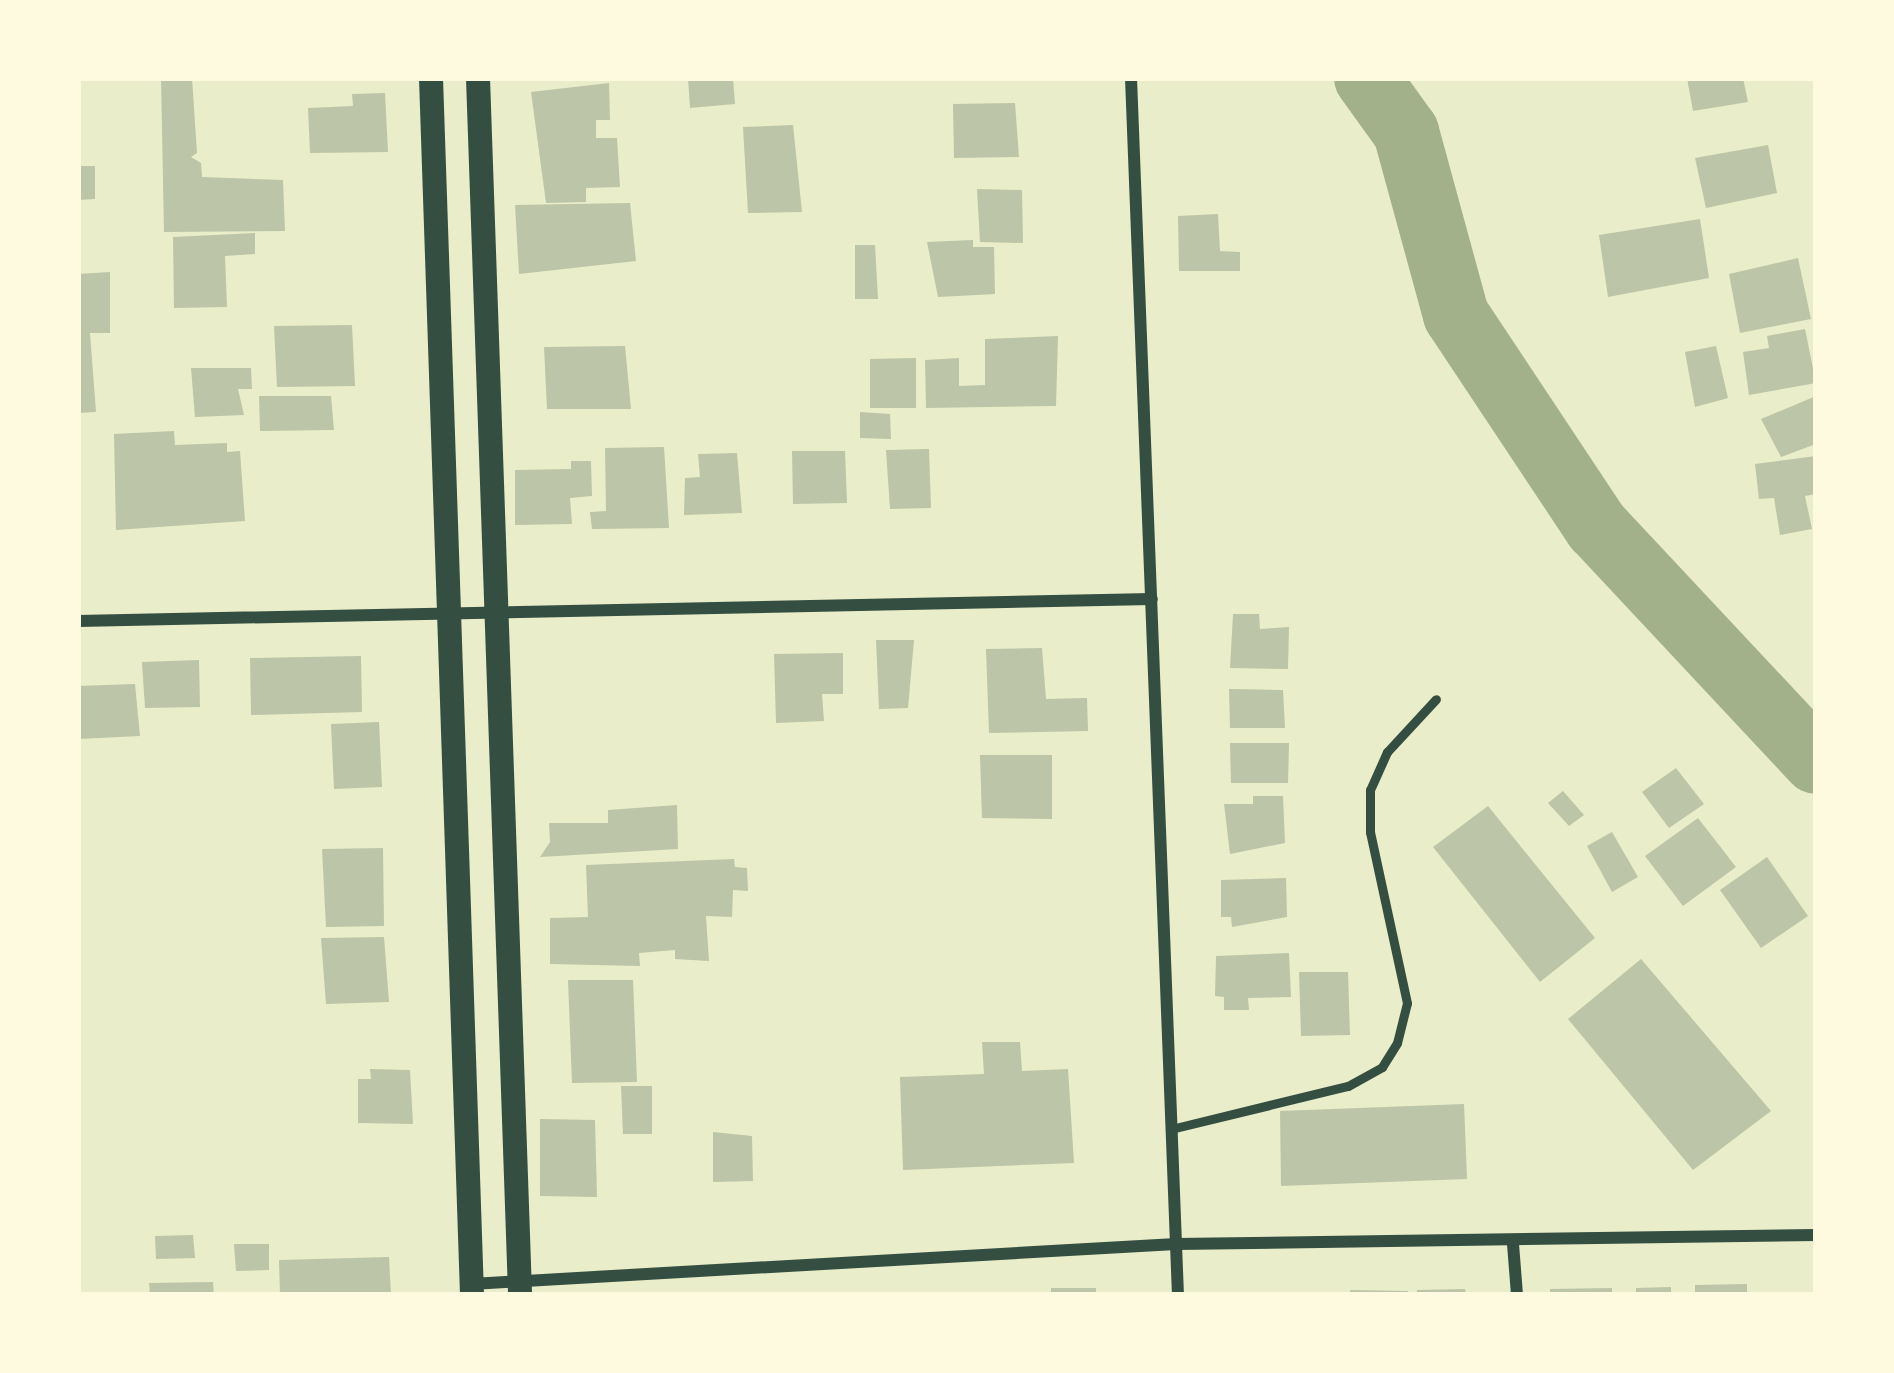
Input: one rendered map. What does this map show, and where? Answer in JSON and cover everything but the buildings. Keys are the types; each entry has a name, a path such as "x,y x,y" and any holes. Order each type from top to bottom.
{"main road":[{"path":"431,78 471,1290"},
{"path":"478,78 520,1288"}],"street":[{"path":"1131,78 1178,1295"},
{"path":"78,621 450,609 1152,599"},
{"path":"471,1290 1176,1244 1513,1244 1816,1235"},
{"path":"1513,1244 1516,1295"}],"lane":[{"path":"1172,1129 1348,1086 1382,1067 1397,1043 1407,1003 1370,832 1370,790 1388,752 1436,699"}],"waterway":[{"path":"1367,78 1406,132 1456,315 1597,527 1816,761"}]}
